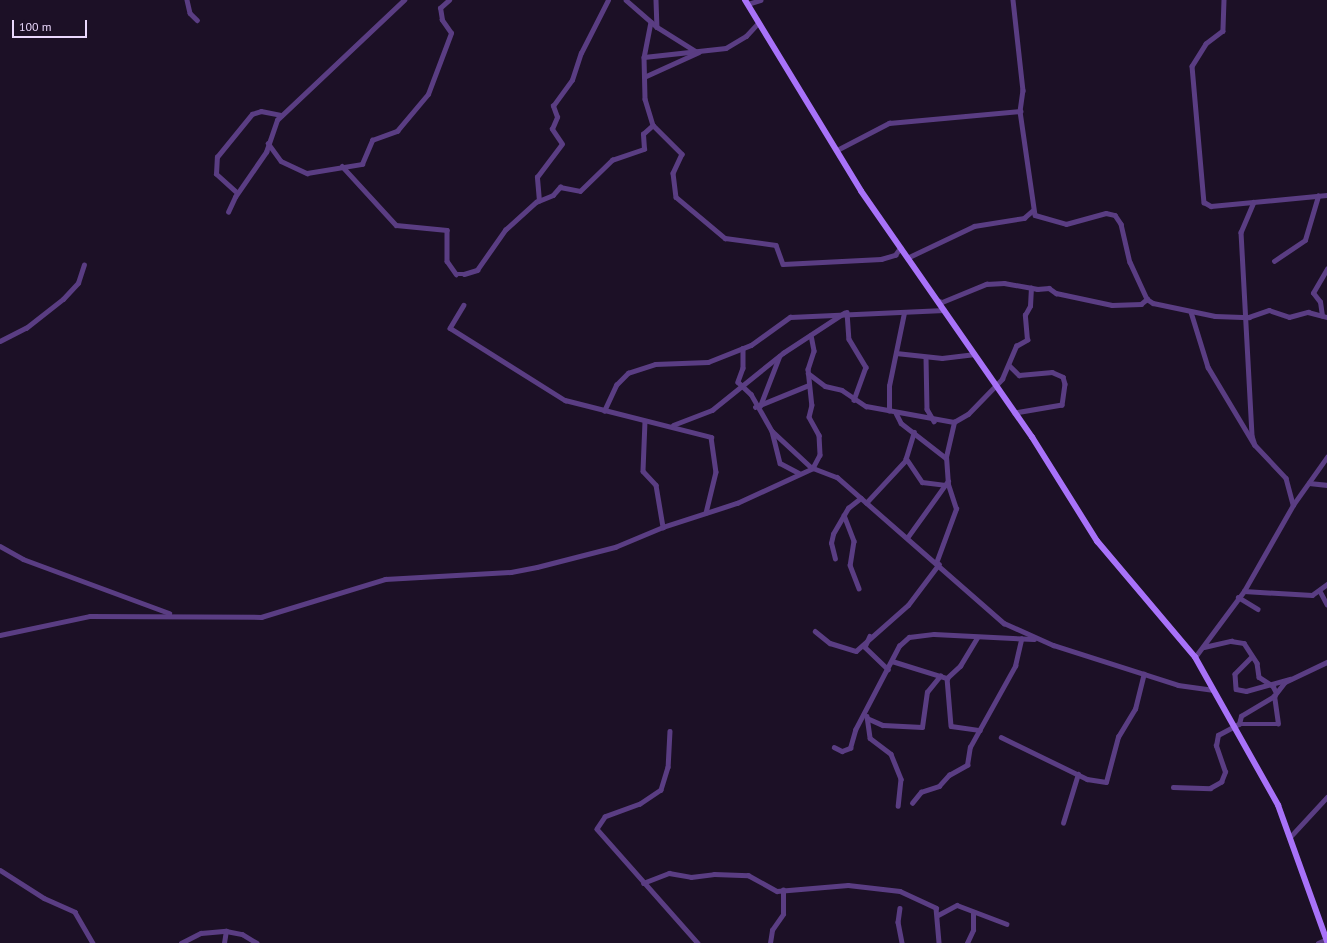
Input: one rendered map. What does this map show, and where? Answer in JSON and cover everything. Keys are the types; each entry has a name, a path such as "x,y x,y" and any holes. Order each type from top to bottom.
{"street":[{"path":"187,0 190,13 197,20"},
{"path":"228,212 237,193 259,164 282,115 404,0"},
{"path":"268,143 281,161 302,172 313,174 342,166 362,164 372,140 397,131 428,94 451,33 442,20 440,8 449,0"},
{"path":"538,201 537,177 562,144 552,129 557,117 553,106 572,80 581,53 608,0"},
{"path":"626,0 657,27 699,52"},
{"path":"656,0 657,27"},
{"path":"760,0 746,2 837,150 900,248 1015,413 1096,541 1195,657 1212,690 1236,725 1278,805 1291,836 1314,910 1327,940 1318,943"},
{"path":"1013,0 1022,90 1020,111 1032,211 1039,218 1066,224 1106,213 1115,215 1147,299"},
{"path":"1224,0 1224,31 1206,44 1192,66 1203,198 1211,206 1327,195"},
{"path":"651,22 644,57 645,99 653,125 682,154 673,173 676,198 725,238 776,244 781,251 782,264 789,266 889,257 900,248"},
{"path":"644,57 699,52 733,46 758,23"},
{"path":"644,77 699,52"},
{"path":"237,193 216,174 217,157 252,114 260,111 282,115"},
{"path":"837,150 889,123 1020,111"},
{"path":"342,166 396,225 447,230 447,262 459,274 477,270 505,230 538,201 560,187 574,191 585,188 612,160 644,149 643,134 653,125"},
{"path":"1274,261 1305,240 1318,196"},
{"path":"1254,202 1240,232 1243,316 1255,445"},
{"path":"907,258 974,226 1024,218 1032,211"},
{"path":"0,341 26,328 64,299 78,283 84,266"},
{"path":"1147,299 1191,312 1243,316 1269,310 1289,317 1308,312 1324,316 1320,302 1313,293 1327,269"},
{"path":"937,300 942,302 986,284 1004,283 1031,288 1049,288 1056,293 1112,305 1141,304 1147,299"},
{"path":"808,373 854,400 896,413 934,421 954,422 968,414 1010,366 1016,346 1028,340 1024,315 1031,288"},
{"path":"464,305 450,328 565,400 645,422 673,425 713,440 716,477 706,513"},
{"path":"604,411 616,385 628,373 656,364 704,363 764,338 790,317 846,312 944,310"},
{"path":"673,425 712,410 779,356 846,312"},
{"path":"846,312 849,339 866,367 854,400"},
{"path":"888,411 896,353 904,312"},
{"path":"1191,312 1206,363 1255,445 1286,478 1293,505"},
{"path":"0,635 90,616 173,615 261,617 385,579 511,572 599,553 663,527 763,492 799,473 813,468 820,455 819,435 809,420 808,373 813,355 811,335"},
{"path":"743,348 744,368 738,380 751,394 772,431 780,463 799,473"},
{"path":"896,353 926,357 973,354"},
{"path":"758,407 779,356"},
{"path":"926,357 927,409 934,421"},
{"path":"1010,366 1018,375 1052,372 1062,377 1065,384 1062,405 1015,413"},
{"path":"758,407 809,385"},
{"path":"896,413 901,423 946,458"},
{"path":"645,422 643,471 656,485 663,527"},
{"path":"815,631 830,643 854,652 870,636 911,602 938,564 956,514 947,483 946,458 954,422"},
{"path":"772,431 813,468 832,473 938,564 992,615 1034,639 1178,685 1212,690"},
{"path":"866,503 906,458 914,432"},
{"path":"1195,657 1204,648 1238,597 1244,591 1293,505 1327,457"},
{"path":"906,458 922,482 947,483"},
{"path":"907,538 947,483"},
{"path":"1309,483 1327,485"},
{"path":"835,559 832,540 844,515 861,498"},
{"path":"844,515 854,541 850,565 859,588"},
{"path":"0,546 23,560 173,615"},
{"path":"1244,591 1305,596 1320,591 1327,584"},
{"path":"1320,591 1327,604"},
{"path":"1238,597 1258,609"},
{"path":"834,747 842,751 850,748 855,730 904,640 916,635 1034,639"},
{"path":"870,636 865,647 888,668"},
{"path":"947,678 960,666 977,638"},
{"path":"912,802 921,792 939,786 949,775 965,768 970,747 1012,673 1021,639"},
{"path":"1173,787 1210,788 1221,782 1225,772 1216,740 1218,735 1236,725 1278,724 1275,694 1268,683 1259,678 1252,657 1244,643 1237,641 1204,648"},
{"path":"1252,657 1235,674 1236,689 1246,691 1268,683 1292,680"},
{"path":"892,661 947,678"},
{"path":"1236,725 1241,716 1275,694 1292,680 1327,662"},
{"path":"1001,737 1078,774 1102,783 1110,778 1118,737 1135,710 1144,674"},
{"path":"867,718 883,725 922,727 926,692 940,676"},
{"path":"947,678 951,726 980,730"},
{"path":"868,706 867,718 870,738 891,754 901,779 898,806"},
{"path":"670,731 668,767 661,790 640,804 605,817 597,827 643,883 698,943"},
{"path":"1063,823 1078,774"},
{"path":"1291,836 1327,797"},
{"path":"0,870 44,898 75,912 93,943"},
{"path":"643,883 673,873 687,876 744,875 758,879 774,890 848,885 900,891 930,904 938,915 939,943"},
{"path":"770,943 772,930 783,914 783,890"},
{"path":"938,915 956,905 973,913 1007,924"},
{"path":"900,908 898,922 902,943"},
{"path":"967,943 973,930 973,913"},
{"path":"181,943 201,933 226,932 242,934 257,943"},
{"path":"224,943 226,932"}]}
